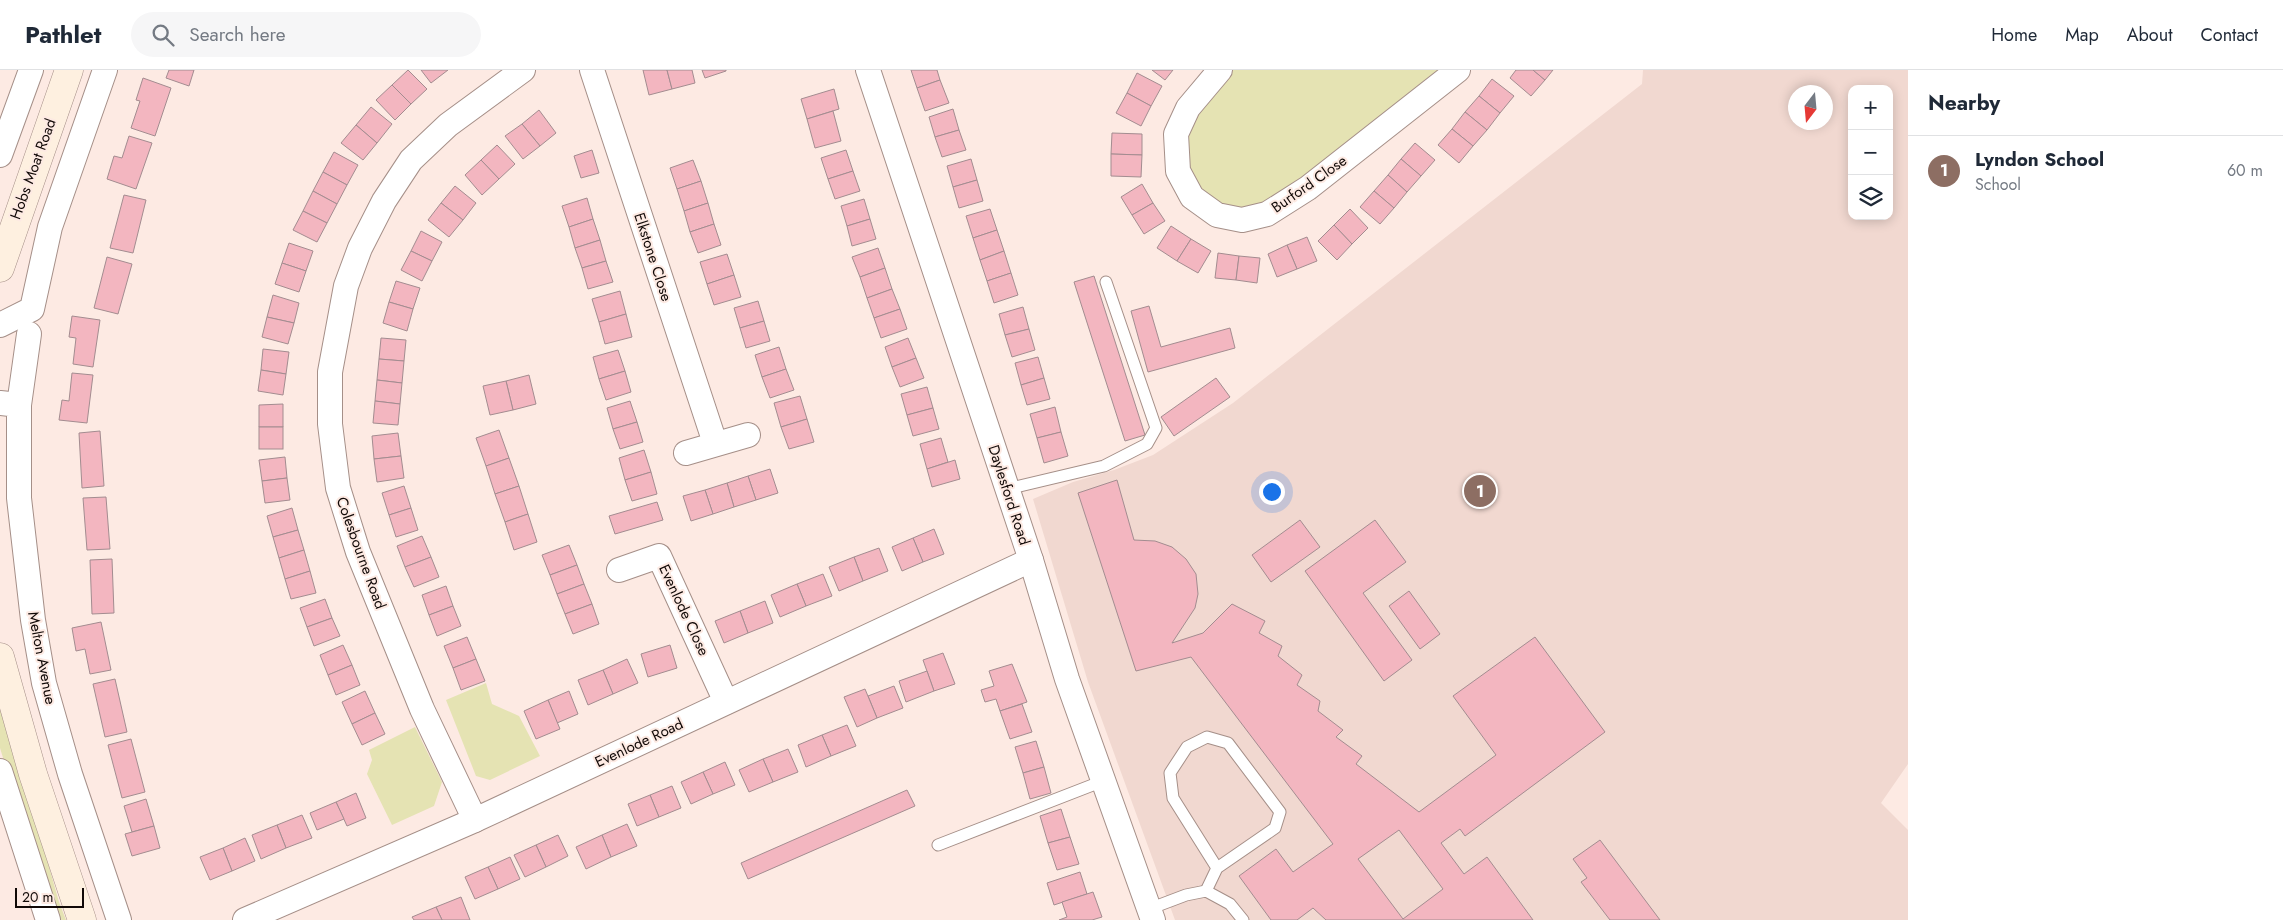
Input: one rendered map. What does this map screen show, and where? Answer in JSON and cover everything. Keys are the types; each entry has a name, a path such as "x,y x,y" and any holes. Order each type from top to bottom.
{"street":[{"path":"0,155 31,70"},
{"name":"Hobs Moat Road","path":"0,268 68,70"},
{"path":"0,325 32,309 50,227 105,70"},
{"name":"Colesbourne Road","path":"475,820 422,709 358,552 338,488 330,424 330,372 346,286 360,248 384,201 410,160 448,125 523,70"},
{"name":"Elkstone Close","path":"592,70 715,443"},
{"name":"Daylesford Road","path":"868,70 1031,560 1068,679 1151,915"},
{"name":"Burford Close","path":"1220,70 1188,108 1176,134 1178,171 1192,197 1217,215 1242,220 1267,214 1308,188 1458,70"},
{"name":"Melton Avenue","path":"29,334 10,404 33,620 43,674 70,774 119,920"},
{"path":"686,453 715,443 748,435"},
{"name":"Evenlode Close","path":"619,570 659,556 726,702"},
{"name":"Evenlode Road","path":"245,920 475,820 1031,560"},
{"path":"0,657 33,774 82,920"},
{"path":"0,771 48,920"}],"lane":[{"path":"1007,489 1104,466 1147,444 1156,428 1106,282"},
{"path":"1206,891 1217,868 1275,828 1280,812 1228,743 1207,736 1187,747 1170,772 1173,798 1217,868"},
{"path":"938,845 1103,781"},
{"path":"1151,915 1186,895 1206,891 1230,904 1242,920"}],"shaded area":[{"path":"1231,70 1444,70 1283,194 1254,210 1216,204 1201,192 1185,159 1185,140 1200,107"},
{"path":"1643,70 1908,70 1908,764 1881,803 1908,830 1908,920 1175,920 1088,682 1033,499 1073,482 1114,470 1153,455 1233,403 1642,84"},
{"path":"486,683 492,704 519,716 540,756 490,780 476,776 446,700"},
{"path":"0,694 59,902 66,920 53,920 0,748"},
{"path":"415,727 442,782 434,806 392,825 367,774 372,760 369,750"}],"building":[{"path":"169,70 194,70 189,86 166,78"},
{"path":"408,70 427,89 411,104 392,85"},
{"path":"421,70 448,70 431,83"},
{"path":"643,70 667,70 672,89 649,95"},
{"path":"667,70 692,70 695,83 672,89"},
{"path":"702,70 726,70 726,71 705,78"},
{"path":"911,70 937,70 940,80 917,88"},
{"path":"1152,70 1173,70 1165,80"},
{"path":"1516,70 1533,70 1545,80 1531,96 1510,78"},
{"path":"1533,70 1553,70 1545,80"},
{"path":"1137,73 1162,86 1151,106 1127,93"},
{"path":"143,78 171,88 155,136 131,128 140,101 136,100"},
{"path":"1492,79 1514,96 1500,113 1479,96"},
{"path":"940,80 949,103 925,111 917,88"},
{"path":"392,85 411,104 395,120 376,100"},
{"path":"834,89 839,109 807,119 801,99"},
{"path":"1127,93 1151,106 1141,126 1116,113"},
{"path":"1479,96 1500,113 1487,130 1465,112"},
{"path":"371,107 392,124 377,143 356,125"},
{"path":"953,109 959,130 935,137 929,117"},
{"path":"539,110 556,133 540,146 522,124"},
{"path":"833,111 841,141 815,148 807,119"},
{"path":"1465,112 1487,130 1473,146 1452,129"},
{"path":"522,124 540,146 523,159 505,136"},
{"path":"356,125 377,143 363,160 341,143"},
{"path":"1452,129 1473,146 1459,163 1438,145"},
{"path":"959,130 966,150 942,157 935,137"},
{"path":"1112,133 1142,134 1142,155 1111,154"},
{"path":"129,136 152,143 136,189 107,179 114,156 122,158"},
{"path":"1415,143 1435,160 1421,176 1401,159"},
{"path":"497,145 515,164 499,179 481,160"},
{"path":"592,150 599,173 581,178 574,156"},
{"path":"846,150 853,171 828,179 821,158"},
{"path":"334,152 358,165 347,185 323,172"},
{"path":"1111,154 1142,155 1141,177 1111,176"},
{"path":"971,159 977,180 953,187 947,166"},
{"path":"1401,159 1421,176 1407,192 1388,175"},
{"path":"481,160 499,179 482,195 465,175"},
{"path":"693,160 701,181 677,189 670,168"},
{"path":"853,171 860,191 835,199 828,179"},
{"path":"323,172 347,185 337,204 313,191"},
{"path":"1388,175 1407,192 1394,208 1374,191"},
{"path":"977,180 983,201 959,208 953,187"},
{"path":"701,181 708,203 684,211 677,189"},
{"path":"1142,184 1153,203 1132,215 1121,197"},
{"path":"455,186 476,203 463,220 441,203"},
{"path":"313,191 337,204 327,223 303,211"},
{"path":"1374,191 1394,208 1380,224 1360,207"},
{"path":"124,195 146,200 133,253 110,248"},
{"path":"587,198 593,219 569,227 562,206"},
{"path":"864,199 870,219 847,226 841,206"},
{"path":"441,203 463,220 449,237 428,220"},
{"path":"708,203 714,224 690,232 684,211"},
{"path":"1153,203 1165,221 1144,234 1132,215"},
{"path":"990,209 997,230 973,238 966,216"},
{"path":"1350,209 1368,228 1352,244 1334,225"},
{"path":"303,211 327,223 317,242 293,230"},
{"path":"593,219 600,240 575,248 569,227"},
{"path":"870,219 876,239 852,246 847,226"},
{"path":"714,224 721,245 698,253 690,232"},
{"path":"1334,225 1352,244 1337,260 1318,241"},
{"path":"1171,226 1191,239 1177,261 1157,248"},
{"path":"997,230 1004,251 980,260 973,238"},
{"path":"421,231 442,242 432,261 411,251"},
{"path":"1307,237 1317,261 1297,269 1287,245"},
{"path":"1191,239 1211,251 1198,273 1177,261"},
{"path":"600,240 606,261 582,268 575,248"},
{"path":"289,243 313,251 306,271 282,263"},
{"path":"1287,245 1297,269 1277,277 1268,254"},
{"path":"878,248 885,268 860,277 852,257"},
{"path":"411,251 432,261 422,281 401,270"},
{"path":"1004,251 1011,273 987,281 980,260"},
{"path":"1218,253 1239,256 1236,280 1215,278"},
{"path":"727,254 734,275 707,284 700,262"},
{"path":"1239,256 1260,258 1257,283 1236,280"},
{"path":"107,257 132,264 118,314 94,308"},
{"path":"606,261 613,282 588,289 582,268"},
{"path":"282,263 306,271 299,292 275,284"},
{"path":"885,268 892,289 867,298 860,277"},
{"path":"1011,273 1018,295 994,303 987,281"},
{"path":"734,275 741,297 714,305 707,284"},
{"path":"1094,276 1145,435 1125,441 1074,282"},
{"path":"396,281 420,288 413,309 389,302"},
{"path":"892,289 900,309 874,318 867,298"},
{"path":"620,291 626,314 599,322 592,299"},
{"path":"273,295 299,303 294,323 267,317"},
{"path":"758,301 764,321 740,328 734,308"},
{"path":"389,302 413,309 407,331 383,323"},
{"path":"1149,306 1161,347 1230,328 1235,348 1148,372 1131,311"},
{"path":"1023,307 1029,329 1005,335 999,314"},
{"path":"900,309 907,329 881,338 874,318"},
{"path":"626,314 632,337 605,344 599,322"},
{"path":"72,316 100,320 93,367 73,364 76,338 69,337"},
{"path":"267,317 294,323 288,344 262,337"},
{"path":"764,321 770,341 746,348 740,328"},
{"path":"1029,329 1035,350 1012,357 1005,335"},
{"path":"381,338 406,340 404,361 379,359"},
{"path":"908,338 916,358 892,367 885,347"},
{"path":"779,347 786,369 762,377 755,355"},
{"path":"263,349 289,352 286,374 261,370"},
{"path":"618,350 625,371 599,379 593,357"},
{"path":"1038,357 1044,378 1021,385 1015,363"},
{"path":"916,358 924,378 900,387 892,367"},
{"path":"379,359 404,361 402,383 377,380"},
{"path":"786,369 794,390 770,398 762,377"},
{"path":"261,370 286,374 283,395 258,391"},
{"path":"625,371 631,392 606,400 599,379"},
{"path":"72,373 93,375 87,423 59,420 62,400 69,401"},
{"path":"529,375 536,404 513,410 506,381"},
{"path":"1044,378 1050,399 1027,405 1021,385"},
{"path":"1216,378 1230,397 1174,436 1161,417"},
{"path":"377,380 402,383 400,404 375,401"},
{"path":"506,381 513,410 490,415 483,386"},
{"path":"927,387 933,408 907,415 901,394"},
{"path":"800,396 807,419 781,427 774,403"},
{"path":"375,401 400,404 398,425 373,423"},
{"path":"630,401 637,422 613,429 607,408"},
{"path":"283,404 283,427 259,427 259,405"},
{"path":"1055,407 1061,432 1037,438 1030,414"},
{"path":"933,408 939,429 913,436 907,415"},
{"path":"807,419 814,442 789,449 781,427"},
{"path":"637,422 643,442 620,449 613,429"},
{"path":"259,427 283,427 283,449 259,449"},
{"path":"499,430 509,458 486,466 476,438"},
{"path":"100,431 104,486 82,488 79,433"},
{"path":"1061,432 1068,456 1044,463 1037,438"},
{"path":"398,433 401,456 374,459 372,436"},
{"path":"941,438 948,462 927,469 920,444"},
{"path":"644,450 651,472 625,480 619,458"},
{"path":"401,456 404,478 377,482 374,459"},
{"path":"285,457 287,478 262,481 259,460"},
{"path":"509,458 519,486 495,494 486,466"},
{"path":"955,460 960,479 932,487 927,469"},
{"path":"770,469 778,493 756,500 748,476"},
{"path":"651,472 657,494 632,501 625,480"},
{"path":"748,476 756,500 734,507 727,483"},
{"path":"287,478 290,500 265,503 262,481"},
{"path":"1117,480 1134,540 1155,541 1172,547 1186,559 1196,574 1198,594 1195,608 1172,643 1203,633 1232,604 1265,621 1259,633 1282,646 1278,656 1302,675 1297,685 1320,701 1318,711 1343,730 1336,737 1362,756 1356,764 1419,812 1496,755 1453,696 1535,637 1605,732 1465,836 1460,829 1441,843 1464,874 1487,857 1533,920 1326,920 1313,908 1297,920 1271,920 1239,876 1276,849 1293,872 1333,844 1191,657 1136,671 1078,493","holes":["1399,830 1443,889 1403,919 1358,859"]},
{"path":"727,483 734,507 713,514 705,490"},
{"path":"404,486 411,508 389,515 382,493"},
{"path":"519,486 528,514 505,522 495,494"},
{"path":"705,490 713,514 691,521 683,496"},
{"path":"106,497 110,549 87,550 83,498"},
{"path":"657,502 663,520 615,534 609,516"},
{"path":"292,508 298,530 273,537 267,516"},
{"path":"411,508 418,530 396,537 389,515"},
{"path":"528,514 537,542 514,550 505,522"},
{"path":"1300,520 1320,547 1271,582 1252,555"},
{"path":"1375,520 1406,562 1363,593 1412,660 1384,681 1305,571"},
{"path":"934,529 944,554 923,562 913,538"},
{"path":"298,530 304,550 279,558 273,537"},
{"path":"422,536 431,557 405,567 397,546"},
{"path":"913,538 923,562 902,571 892,547"},
{"path":"569,545 577,565 550,575 542,555"},
{"path":"879,548 888,571 863,581 854,557"},
{"path":"304,550 310,571 285,579 279,558"},
{"path":"431,557 439,577 414,587 405,567"},
{"path":"854,557 863,581 839,591 829,567"},
{"path":"112,559 114,613 92,614 90,560"},
{"path":"577,565 584,584 557,594 550,575"},
{"path":"310,571 316,593 291,599 285,579"},
{"path":"823,574 832,596 806,606 797,584"},
{"path":"584,584 592,604 565,614 557,594"},
{"path":"797,584 806,606 780,617 771,595"},
{"path":"446,586 453,606 429,615 422,595"},
{"path":"1409,591 1440,634 1420,649 1389,606"},
{"path":"325,599 332,618 307,627 300,608"},
{"path":"765,601 773,623 748,633 740,611"},
{"path":"592,604 599,624 573,634 565,614"},
{"path":"453,606 461,626 437,636 429,615"},
{"path":"740,611 748,633 724,643 715,621"},
{"path":"332,618 340,636 314,646 307,627"},
{"path":"101,622 111,670 90,674 85,649 76,651 72,628"},
{"path":"467,637 476,659 453,668 444,646"},
{"path":"343,645 352,665 328,675 320,655"},
{"path":"670,645 677,668 648,677 641,654"},
{"path":"943,653 955,684 934,691 923,660"},
{"path":"476,659 485,681 461,690 453,668"},
{"path":"627,659 638,683 613,694 603,670"},
{"path":"1012,664 1027,702 1000,711 996,699 985,702 981,690 994,686 989,671"},
{"path":"352,665 360,685 336,695 328,675"},
{"path":"603,670 613,694 588,705 578,680"},
{"path":"927,671 934,691 906,702 899,681"},
{"path":"115,679 127,732 105,737 93,684"},
{"path":"894,686 903,708 877,718 868,696"},
{"path":"865,689 877,718 857,727 844,697"},
{"path":"365,691 375,713 352,724 342,702"},
{"path":"569,691 578,714 557,723 548,700"},
{"path":"548,700 560,729 536,739 524,711"},
{"path":"1022,704 1032,732 1010,739 1000,711"},
{"path":"375,713 385,734 362,745 352,724"},
{"path":"847,725 856,746 831,756 822,735"},
{"path":"822,735 831,756 806,767 798,745"},
{"path":"131,739 145,792 122,798 108,745"},
{"path":"1036,741 1044,767 1023,773 1015,747"},
{"path":"788,749 798,772 773,782 763,759"},
{"path":"763,759 773,782 749,792 739,770"},
{"path":"725,762 735,785 713,794 703,772"},
{"path":"1044,767 1051,793 1030,799 1023,773"},
{"path":"703,772 713,794 691,804 681,782"},
{"path":"672,786 681,808 659,817 650,795"},
{"path":"907,790 915,806 748,879 741,863"},
{"path":"356,793 366,818 347,826 336,802"},
{"path":"650,795 659,817 637,826 628,804"},
{"path":"146,799 154,826 132,832 124,806"},
{"path":"336,802 344,819 317,830 310,813"},
{"path":"1061,809 1070,837 1048,843 1040,816"},
{"path":"302,815 312,838 286,848 277,825"},
{"path":"627,824 637,846 611,857 602,835"},
{"path":"277,825 286,848 261,859 252,835"},
{"path":"154,826 160,848 132,856 125,834"},
{"path":"558,835 568,856 546,867 536,845"},
{"path":"602,835 611,857 586,869 576,847"},
{"path":"1070,837 1079,864 1057,870 1048,843"},
{"path":"245,838 255,861 232,871 223,848"},
{"path":"1600,840 1660,920 1610,920 1581,882 1587,878 1573,859"},
{"path":"536,845 546,867 525,877 514,855"},
{"path":"223,848 232,871 210,880 200,857"},
{"path":"510,857 520,879 498,889 488,867"},
{"path":"488,867 498,889 475,899 465,877"},
{"path":"1080,872 1087,894 1054,905 1047,883"},
{"path":"1093,892 1102,917 1092,920 1059,920 1067,917 1062,902"},
{"path":"461,897 470,920 442,920 436,907"},
{"path":"436,907 442,920 414,920 412,917"}],"place":[{"name":"Lyndon School","path":"1480,491"}]}
